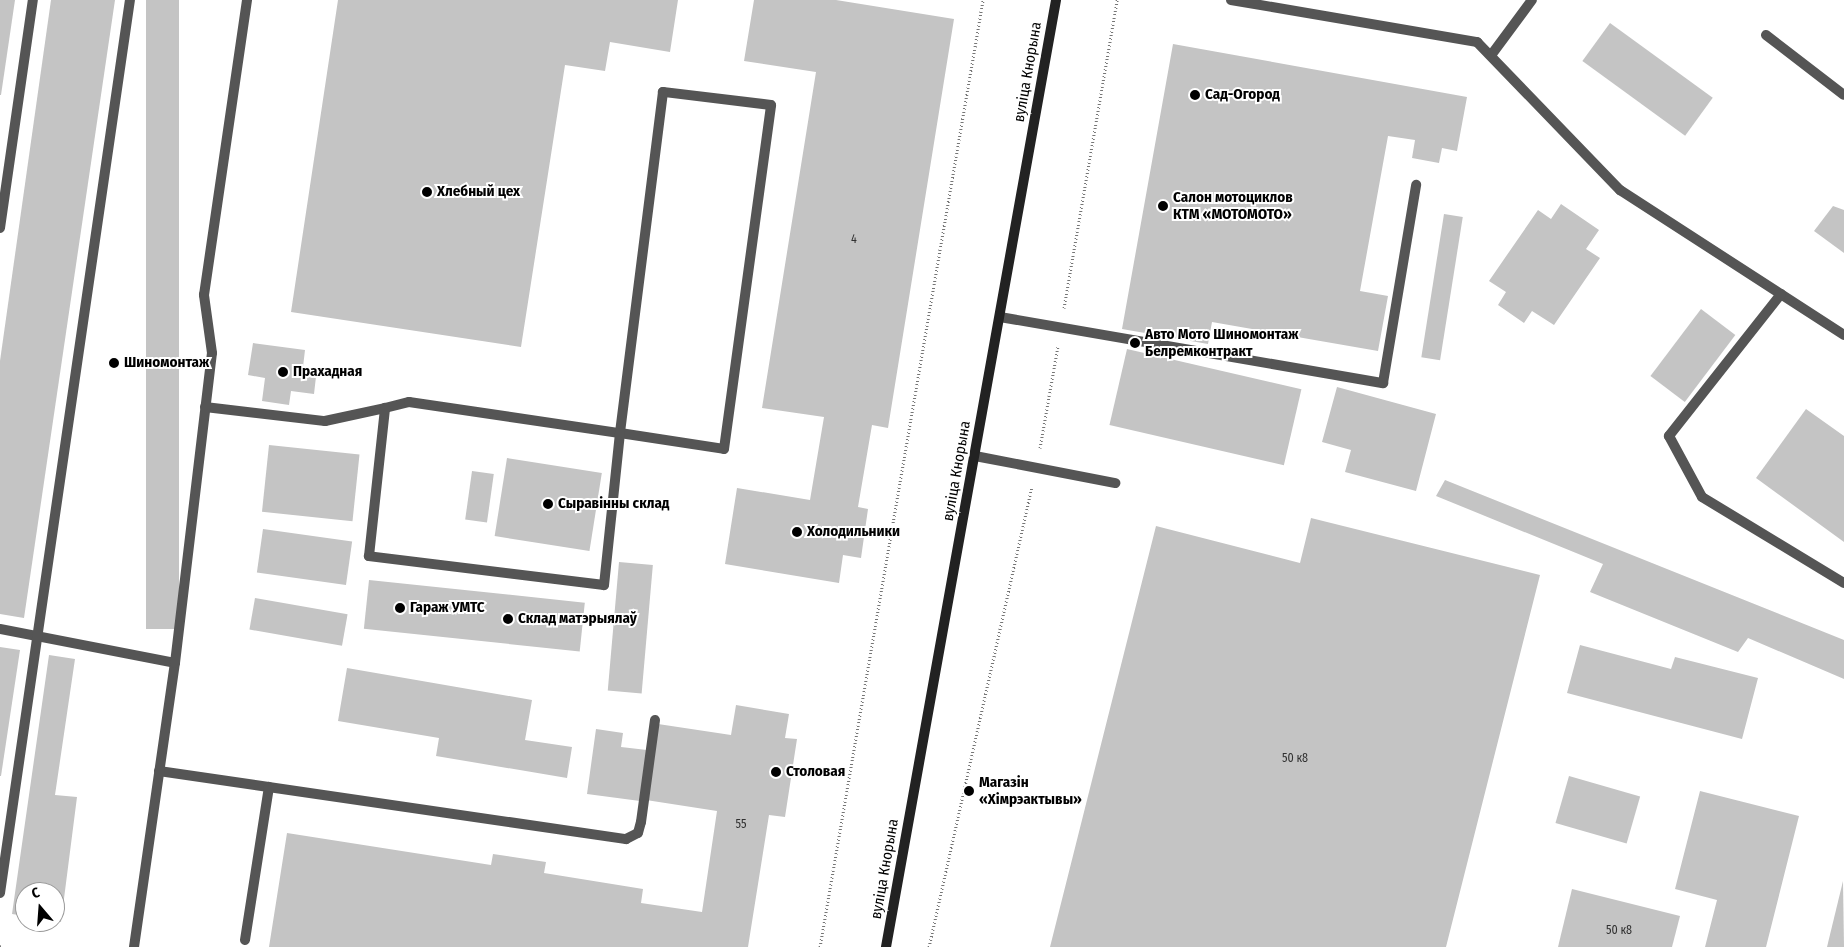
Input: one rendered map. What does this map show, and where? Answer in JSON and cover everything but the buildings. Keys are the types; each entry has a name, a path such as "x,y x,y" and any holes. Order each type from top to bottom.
{"main road":[{"name":"вуліца Кнорына","path":"886,947 1056,0"}],"lane":[{"path":"0,228 33,0"},
{"path":"0,893 130,0"},
{"path":"134,947 175,663 212,353 204,295 247,0"},
{"path":"1231,0 1476,42 1492,54 1620,190 1844,335"},
{"path":"1492,54 1532,0"},
{"path":"1766,35 1844,95"},
{"path":"205,407 325,421 409,402 620,433 724,449 771,105 663,92 620,433 604,584 369,556 385,408"},
{"path":"1000,317 1383,383 1416,185"},
{"path":"1781,294 1669,436 1702,497 1844,583"},
{"path":"975,456 1115,483"},
{"path":"0,629 175,663"},
{"path":"159,771 626,838 638,833 641,822 655,720"},
{"path":"245,940 269,787"}],"path":[{"path":"820,947 983,0"}],"place":[{"name":"Сад-Огород","path":"1195,95"},
{"name":"Хлебный цех","path":"427,192"},
{"name":"Салон мотоциклов КТМ «МОТОМОТО»","path":"1163,206"},
{"name":"Авто Мото Шиномонтаж Белремконтракт","path":"1135,343"},
{"name":"Шиномонтаж","path":"114,363"},
{"name":"Прахадная","path":"283,372"},
{"name":"Сыравінны склад","path":"548,504"},
{"name":"Холодильники","path":"797,532"},
{"name":"Гараж УМТС","path":"400,608"},
{"name":"Склад матэрыялаў","path":"508,619"},
{"name":"Столовая","path":"776,772"},
{"name":"Магазін «Хімрэактывы»","path":"969,791"}]}
